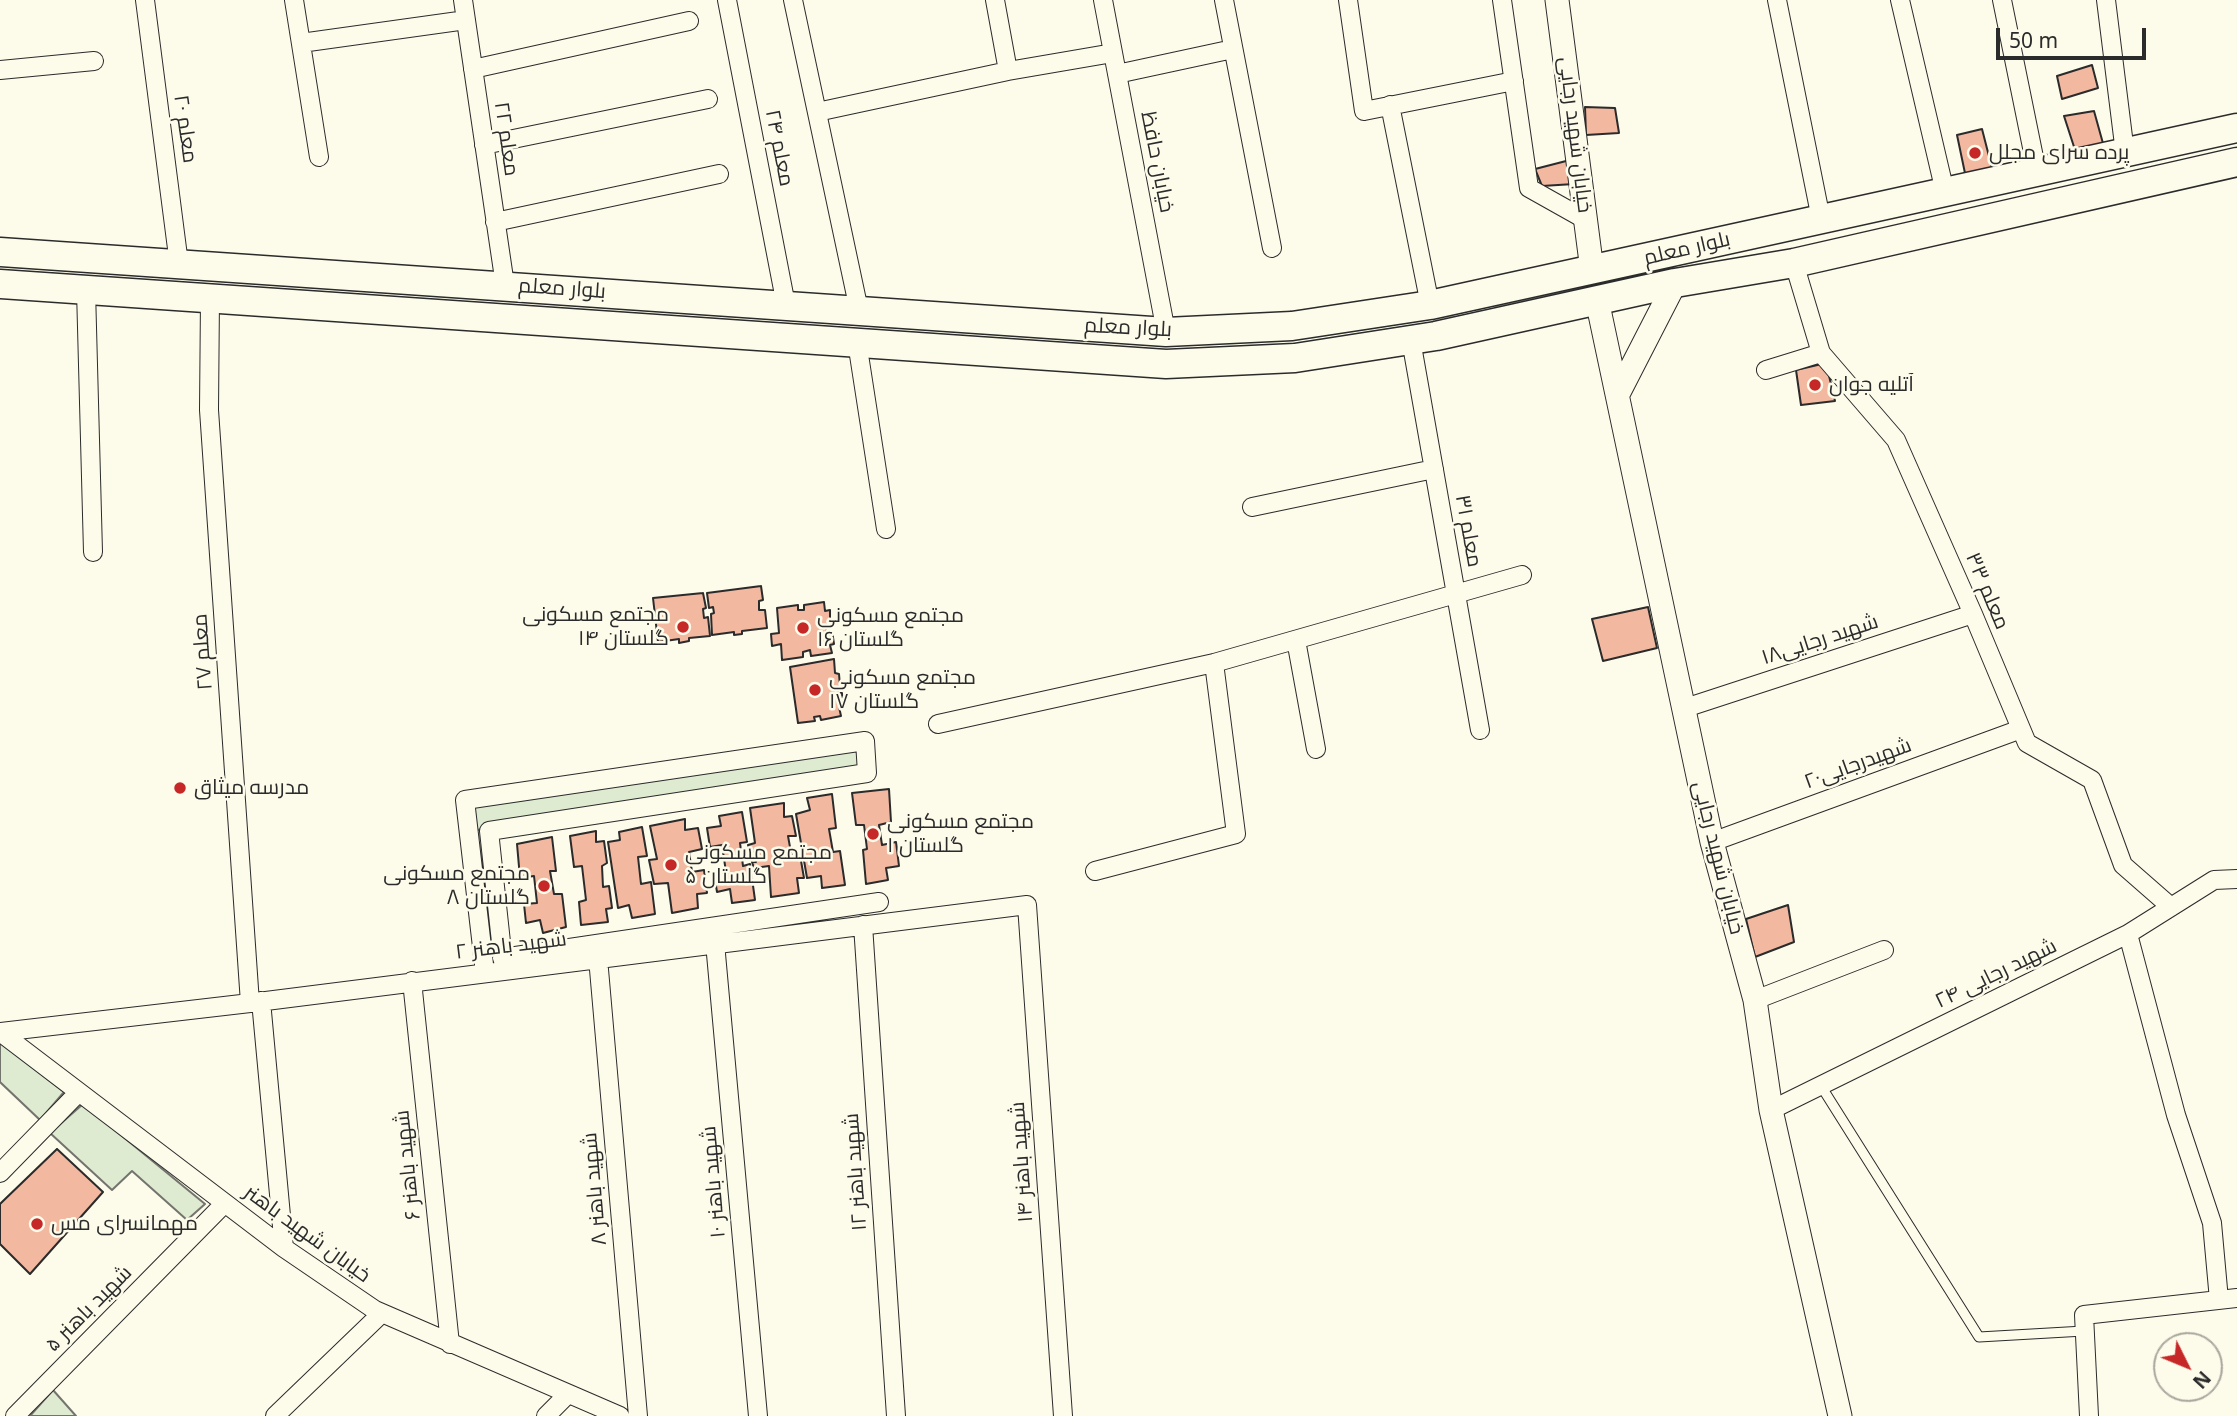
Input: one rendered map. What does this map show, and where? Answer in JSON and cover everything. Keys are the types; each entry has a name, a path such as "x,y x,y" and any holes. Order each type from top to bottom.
{"main road":[{"name":"بلوار معلم","path":"1,252 1166,332 1293,327 1430,305 2237,128"},
{"name":"بلوار معلم","path":"0,284 1166,363 1295,358 1411,340 1675,283 1794,262 2237,162"},
{"path":"1592,270 1597,300"},
{"path":"687,299 687,330"}],"street":[{"name":"معلم ۲۰","path":"145,0 179,264"},
{"path":"294,0 319,157"},
{"name":"معلم ۲۲","path":"463,0 505,285"},
{"name":"معلم ۲۴","path":"727,0 786,305"},
{"path":"793,0 859,310"},
{"path":"995,0 1008,71"},
{"name":"خیابان حافظ","path":"1102,0 1166,332"},
{"path":"1223,0 1272,248"},
{"path":"1348,0 1364,111 1514,80"},
{"path":"1502,0 1529,188 1586,220"},
{"name":"خیابان شهید رجایی","path":"1557,0 1592,270"},
{"path":"1777,0 1821,219"},
{"path":"1900,0 1945,192"},
{"path":"2002,0 2037,172"},
{"path":"2106,0 2125,153"},
{"path":"301,43 466,20"},
{"path":"473,69 689,21"},
{"path":"1117,74 1233,49"},
{"path":"817,112 1008,71 1113,53"},
{"path":"0,70 94,61"},
{"path":"484,145 708,99"},
{"path":"1390,105 1430,305"},
{"path":"495,222 719,174"},
{"name":"معلم ۳۳","path":"1794,262 1821,353 1896,440 2027,743 2092,780 2123,864 2171,906"},
{"path":"1618,394 1675,283"},
{"path":"86,290 93,552"},
{"name":"معلم ۲۷","path":"210,298 209,410 256,1002 284,1248"},
{"name":"خیابان شهید رجایی","path":"1597,300 1712,842 1755,1000 1771,1110 1840,1416"},
{"name":"معلم ۳۱","path":"1411,340 1480,730"},
{"path":"857,342 886,529"},
{"path":"1766,370 1821,353"},
{"path":"1252,507 1434,469"},
{"path":"938,724 1214,663 1522,575"},
{"name":"شهید رجایی۱۸","path":"1682,709 1973,614"},
{"path":"1296,640 1316,750"},
{"path":"1095,871 1236,834 1214,663"},
{"name":"شهیدرجایی۲۰","path":"1712,842 2021,729"},
{"path":"469,834 867,773 865,741 465,800 485,973"},
{"path":"489,831 503,964 879,902"},
{"name":"شهید رجایی ۲۴","path":"1771,1110 2128,934 2214,880 2237,879"},
{"name":"شهید باهنر ۲","path":"0,1032 485,973 503,964 598,958 1027,905"},
{"name":"شهید باهنر ۱۴","path":"1027,905 1063,1416"},
{"name":"شهید باهنر ۱۲","path":"863,925 896,1416"},
{"path":"2089,1416 2084,1323 2228,1299 2212,1223 2176,1115 2128,934"},
{"name":"شهید باهنر ۱۰","path":"715,943 758,1416"},
{"path":"1755,1000 1884,950"},
{"name":"شهید باهنر ۸","path":"598,958 638,1416"},
{"name":"شهید باهنر ۶","path":"412,981 450,1343"},
{"name":"خیابان شهید باهنر","path":"0,1032 284,1248 382,1313 620,1416"},
{"path":"0,1173 79,1092"},
{"name":"شهید باهنر ۵","path":"15,1416 225,1203"},
{"path":"275,1416 382,1313"},
{"path":"546,1416 568,1394"}],"lane":[{"path":"1821,1086 1979,1337 2084,1323"}],"green space":[{"path":"862,744 864,771 471,831 468,802"},
{"path":"0,1042 64,1092 40,1120 0,1082"},
{"path":"83,1104 205,1204 187,1220 132,1171 112,1190 50,1133"},
{"path":"53,1390 76,1416 30,1416"}],"building":[{"path":"2092,65 2098,88 2062,99 2057,76"},
{"path":"1585,107 1615,108 1619,133 1586,135"},
{"path":"2094,111 2104,147 2076,153 2064,116"},
{"name":"پرده سرای مجلل","path":"1982,129 1993,172 1966,178 1957,135"},
{"path":"1570,160 1574,184 1542,186 1535,169"},
{"name":"آتلیه جوان","path":"1826,363 1835,401 1801,405 1796,370"},
{"path":"761,586 763,600 759,601 759,610 765,610 767,628 742,631 742,634 734,635 734,632 712,635 711,614 714,613 713,607 709,608 707,593"},
{"name":"مجتمع مسکونی گلستان ۱۴","path":"703,593 706,608 703,609 704,618 708,617 710,636 689,638 689,641 679,643 679,639 658,642 653,598"},
{"name":"مجتمع مسکونی گلستان ۱۶","path":"824,602 825,611 830,610 830,623 826,625 826,631 832,631 832,653 811,656 810,650 803,652 803,657 782,660 781,644 772,646 771,634 779,633 777,608 798,605 798,610 804,610 804,605"},
{"path":"1648,607 1657,648 1603,661 1592,619"},
{"name":"مجتمع مسکونی گلستان ۱۷","path":"834,659 835,673 839,674 838,693 842,693 843,706 839,707 841,716 821,720 820,716 814,717 815,721 798,723 790,667"},
{"name":"مجتمع مسکونی گلستان ۱","path":"889,789 891,822 879,825 882,845 896,842 899,866 886,868 888,880 866,884 863,850 867,849 864,825 856,825 852,793"},
{"path":"832,794 836,828 829,829 833,852 840,851 845,885 822,888 821,876 807,878 796,814 810,810 807,798"},
{"path":"784,803 784,817 792,816 796,836 788,836 792,858 800,855 804,878 797,878 799,893 771,897 769,866 754,868 752,862 756,862 755,852 750,852 748,845 755,843 750,808"},
{"path":"742,812 747,842 740,843 743,866 750,864 755,900 732,903 730,889 717,892 714,874 726,872 722,845 710,847 707,828 721,826 719,816"},
{"name":"مجتمع مسکونی گلستان ۵","path":"685,819 685,830 698,828 702,849 689,852 692,872 704,870 707,893 697,894 698,908 672,913 668,883 654,884 649,860 657,859 650,826"},
{"path":"642,827 647,856 638,857 641,884 651,882 655,914 632,918 629,905 618,908 608,842 620,840 619,832"},
{"path":"596,831 596,842 604,841 607,863 602,866 603,887 609,886 612,908 606,909 608,922 581,925 579,902 586,900 582,866 574,867 570,836"},
{"name":"مجتمع مسکونی گلستان ۸","path":"552,837 556,871 550,871 554,894 562,894 566,927 543,933 540,920 526,923 524,904 537,903 534,876 520,878 517,844"},
{"path":"1788,905 1794,942 1755,957 1746,919"},
{"name":"مهمانسرای مس","path":"57,1149 103,1192 30,1274 0,1244 0,1204"}],"place":[{"name":"پرده سرای مجلل","path":"1975,153"},
{"name":"آتلیه جوان","path":"1815,385"},
{"name":"مجتمع مسکونی گلستان ۱۴","path":"683,627"},
{"name":"مجتمع مسکونی گلستان ۱۶","path":"803,628"},
{"name":"مجتمع مسکونی گلستان ۱۷","path":"815,690"},
{"name":"مدرسه میثاق","path":"180,788"},
{"name":"مجتمع مسکونی گلستان ۱","path":"873,834"},
{"name":"مجتمع مسکونی گلستان ۵","path":"671,865"},
{"name":"مجتمع مسکونی گلستان ۸","path":"544,886"},
{"name":"مهمانسرای مس","path":"37,1224"}]}
